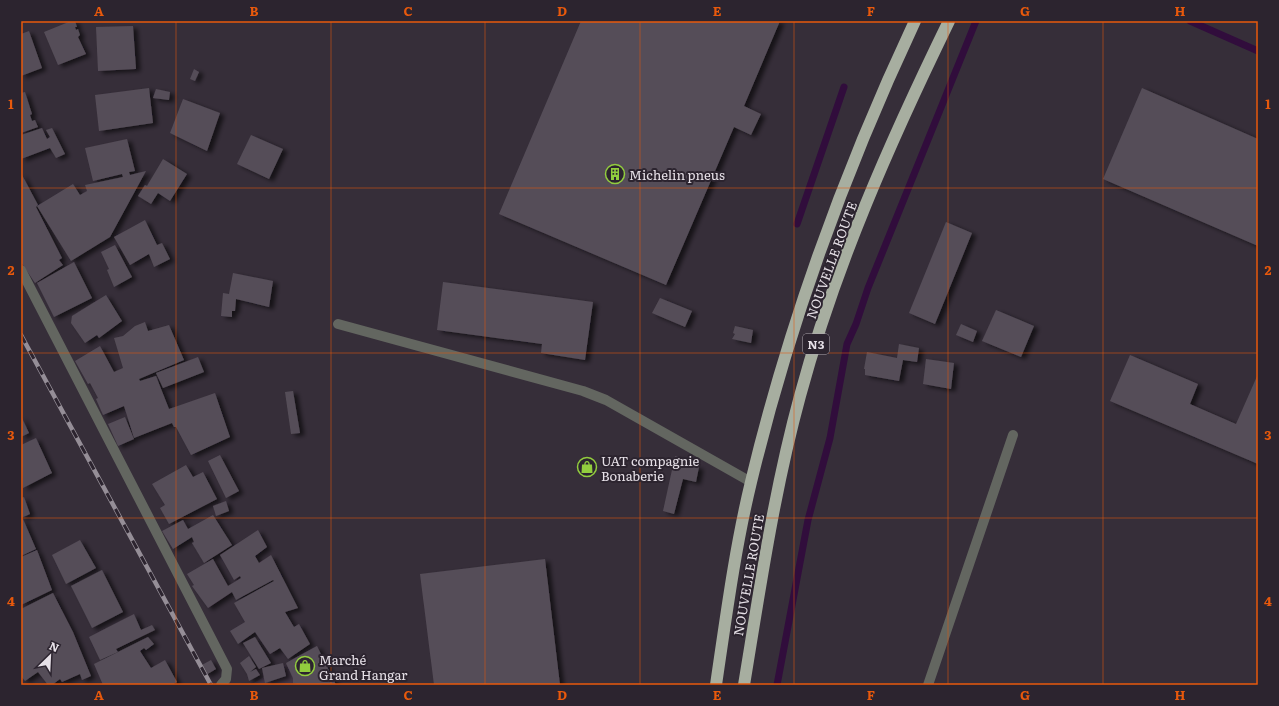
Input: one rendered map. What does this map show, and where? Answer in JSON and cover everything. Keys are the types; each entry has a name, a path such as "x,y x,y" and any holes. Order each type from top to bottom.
{"highway":[{"name":"NOUVELLE ROUTE","path":"716,685 735,560 751,482 773,400 807,289 873,117 915,21"},
{"name":"NOUVELLE ROUTE","path":"744,685 768,536 800,396 830,298 878,176 915,91 949,21"}],"street":[{"path":"21,270 227,669 226,680 221,685"},
{"path":"338,324 583,391 606,400 751,482"},
{"path":"928,685 1013,435"}],"shaded area":[{"name":"Marché Grand Hangar","path":"317,646 337,685 250,685"}],"building":[{"path":"71,21 75,21 77,27 75,27 76,30 78,29 80,35 78,37 86,54 58,65 44,32"},
{"name":"Michelin pneus","path":"581,21 780,21 744,106 761,114 751,135 734,127 666,285 499,214"},
{"path":"133,26 136,69 98,71 96,27"},
{"path":"29,31 42,68 21,76 21,34"},
{"path":"194,69 199,72 195,81 190,79"},
{"path":"149,88 153,123 99,131 95,95"},
{"path":"1142,88 1258,139 1258,246 1103,179"},
{"path":"156,89 170,92 169,100 153,98"},
{"path":"25,92 32,114 30,115 32,121 35,120 38,127 21,133 21,93"},
{"path":"183,99 220,113 207,151 170,133"},
{"path":"42,128 47,139 50,137 46,130 52,128 65,154 56,158 50,148 21,159 21,135"},
{"path":"251,135 283,149 269,179 237,164"},
{"path":"127,139 135,171 129,172 130,175 146,171 110,237 71,261 37,206 73,184 80,195 87,191 85,185 123,177 122,174 93,181 85,148"},
{"path":"163,159 187,174 170,201 158,193 151,204 138,196 145,185 147,186"},
{"path":"21,173 38,205 36,207 62,258 59,260 63,265 35,283 21,262"},
{"path":"145,220 157,245 162,243 170,259 154,267 149,254 130,265 114,237"},
{"path":"946,222 972,233 935,324 909,313"},
{"path":"115,245 132,277 114,287 107,270 109,269 101,252"},
{"path":"74,262 92,298 54,317 37,283"},
{"path":"233,273 273,281 269,307 236,299 235,311 232,311 232,317 221,316 223,293 229,294"},
{"path":"443,282 593,302 585,360 541,353 542,344 437,330"},
{"path":"106,295 122,321 99,338 97,335 85,343 71,323 72,316"},
{"path":"660,298 692,311 685,327 652,313"},
{"path":"996,310 1034,326 1021,357 982,341"},
{"path":"145,322 148,331 169,325 184,360 139,379 140,381 156,376 169,409 215,393 230,437 191,455 176,427 174,427 172,423 134,438 124,406 103,415 96,399 98,398 75,361 100,346 114,372 123,368 114,338 123,336 135,326"},
{"path":"961,324 977,331 973,342 956,335"},
{"path":"735,326 753,330 751,343 732,339 735,334 733,333"},
{"path":"899,344 919,348 917,362 903,360 899,381 865,375 864,369 867,352 897,358"},
{"path":"1130,355 1198,384 1190,404 1236,424 1258,374 1258,464 1110,401"},
{"path":"198,357 204,372 163,388 156,373"},
{"path":"926,359 954,363 951,389 923,384"},
{"path":"293,391 300,433 291,434 285,392"},
{"path":"21,416 29,433 21,437"},
{"path":"125,417 134,439 118,446 108,424"},
{"path":"36,438 52,473 23,488 21,445"},
{"path":"220,455 239,491 226,498 208,461"},
{"path":"675,456 686,459 686,464 699,467 696,482 683,479 674,514 663,511"},
{"path":"186,465 193,477 203,472 217,499 169,524 160,508 165,505 152,484"},
{"path":"24,497 30,514 21,518 21,498"},
{"path":"226,501 229,511 216,516 213,506"},
{"path":"213,515 232,545 204,563 192,543 194,542 192,537 173,549 162,531 183,520 188,529"},
{"path":"23,519 36,549 21,556 21,520"},
{"path":"258,530 267,547 255,556 259,563 271,555 298,608 285,612 294,627 299,624 310,644 288,659 280,648 270,654 255,632 238,644 230,631 245,622 234,603 274,581 273,580 236,600 232,592 208,608 192,586 194,585 187,574 213,559 228,586 241,578 240,576 234,580 220,555"},
{"path":"80,540 96,568 66,584 52,555"},
{"path":"37,550 52,590 21,605 21,557"},
{"path":"545,559 560,685 434,685 420,574"},
{"path":"102,570 123,612 92,628 71,586"},
{"path":"53,593 73,632 91,676 82,680 80,674 62,682 60,679 52,685 48,685 38,672 25,681 21,676 21,609"},
{"path":"134,614 141,630 152,625 155,630 116,649 118,652 100,660 89,637"},
{"path":"148,637 154,644 146,650 144,648 140,651 151,668 165,660 177,682 172,685 103,685 94,664"},
{"path":"255,637 271,663 259,669 243,643"},
{"name":"Marché Grand Hangar","path":"317,646 336,685 301,685 293,683 293,678 286,663"},
{"path":"249,656 256,667 250,672 256,669 260,675 249,681 247,674 240,663"},
{"path":"211,660 216,669 206,675 200,666"},
{"path":"283,663 286,676 265,683 262,668"}],"waterway":[{"path":"777,685 808,520 830,438 847,344 856,324 868,288 976,21"},
{"path":"1190,21 1258,51"},
{"path":"797,224 844,87"}],"railway":[{"path":"21,335 211,685"}],"place":[{"name":"Michelin pneus","path":"615,174"},
{"name":"UAT compagnie Bonaberie","path":"587,467"},
{"name":"Marché Grand Hangar","path":"305,666"}]}
